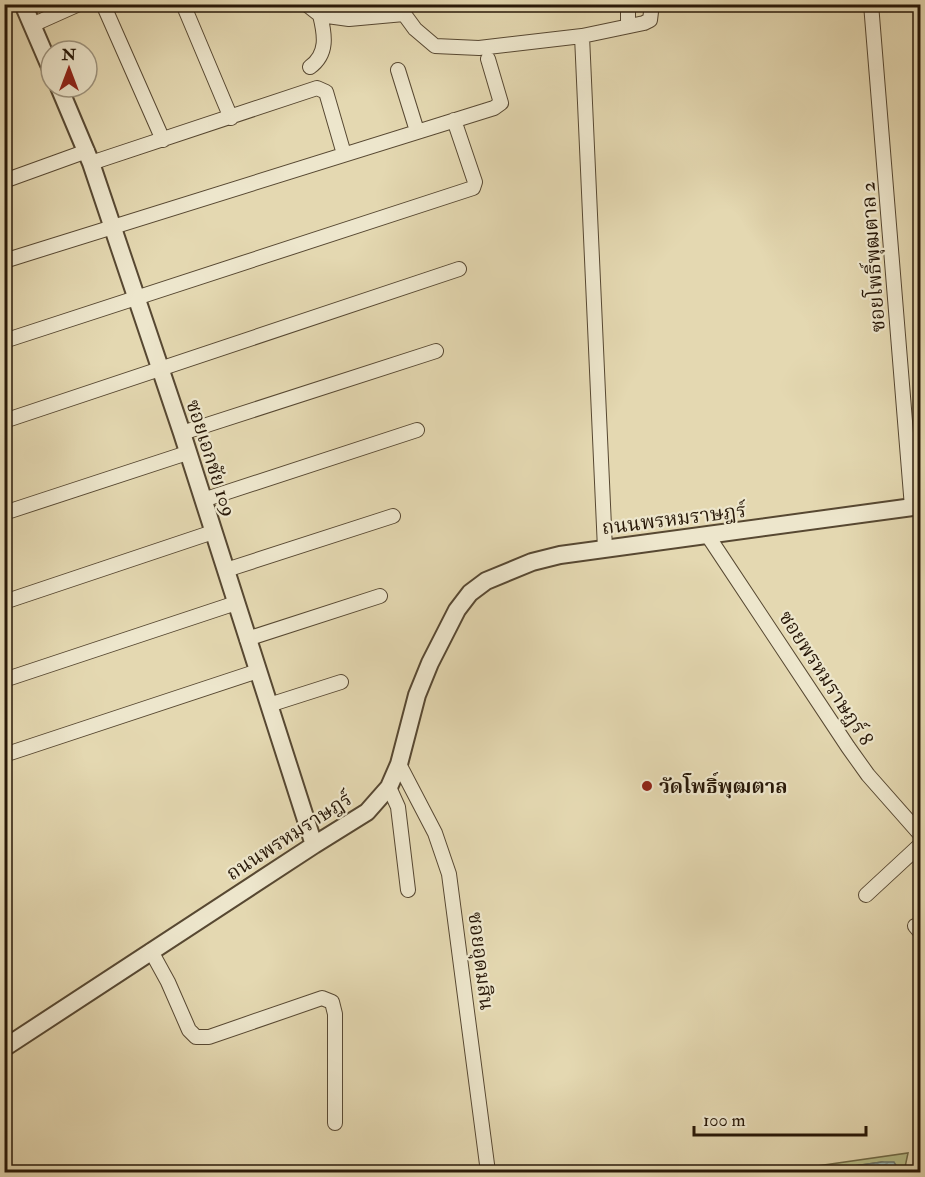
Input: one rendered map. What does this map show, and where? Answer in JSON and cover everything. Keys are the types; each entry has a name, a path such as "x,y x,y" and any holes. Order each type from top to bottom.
{"street":[{"path":"23,4 39,41"},
{"path":"32,25 79,4"},
{"path":"103,4 163,140"},
{"path":"183,4 231,118"},
{"path":"306,4 320,15 349,19 403,9 414,29 435,46 479,48 582,36 628,26 650,20 652,4"},
{"path":"628,4 628,26"},
{"name":"ซอยโพธิ์พุฒตาล 2","path":"872,4 916,507"},
{"path":"310,67 318,61 322,54 324,32 320,15"},
{"path":"582,36 604,549"},
{"path":"4,261 494,108 501,104 488,59"},
{"path":"398,70 417,131"},
{"path":"5,180 163,140 317,88 322,88 326,92 344,154"},
{"name":"ซอยเอกชัย 109","path":"64,99 89,157 182,433 314,845"},
{"path":"4,341 473,188 476,182 454,120"},
{"path":"4,421 459,269"},
{"path":"182,433 436,351"},
{"path":"203,500 417,430"},
{"path":"4,513 187,453"},
{"name":"ถนนพรหมราษฎร์","path":"4,1048 367,812 389,787 399,764 417,695 430,663 457,610 470,593 486,581 532,562 604,549 916,507"},
{"path":"226,570 393,516"},
{"path":"4,602 213,532"},
{"name":"ซอยพรหมราษฎร์ 8","path":"708,536 868,775 921,834"},
{"path":"248,639 380,596"},
{"path":"4,680 236,603"},
{"path":"4,755 258,671"},
{"path":"269,705 341,682"},
{"name":"ซอยอุดมสิน","path":"399,764 435,833 449,874 488,1173"},
{"path":"389,787 398,807 408,890"},
{"path":"866,895 921,845"},
{"path":"151,951 168,982 189,1030 196,1037 209,1037 313,1000 322,998 332,1002 336,1014 335,1123"}],"green space":[{"path":"908,1153 904,1172 896,1172 897,1167 882,1162 812,1172 775,1172"}],"water":[{"path":"894,1162 897,1167 896,1172 812,1172"}],"place":[{"name":"วัดโพธิ์พุฒตาล","path":"647,786"}]}
